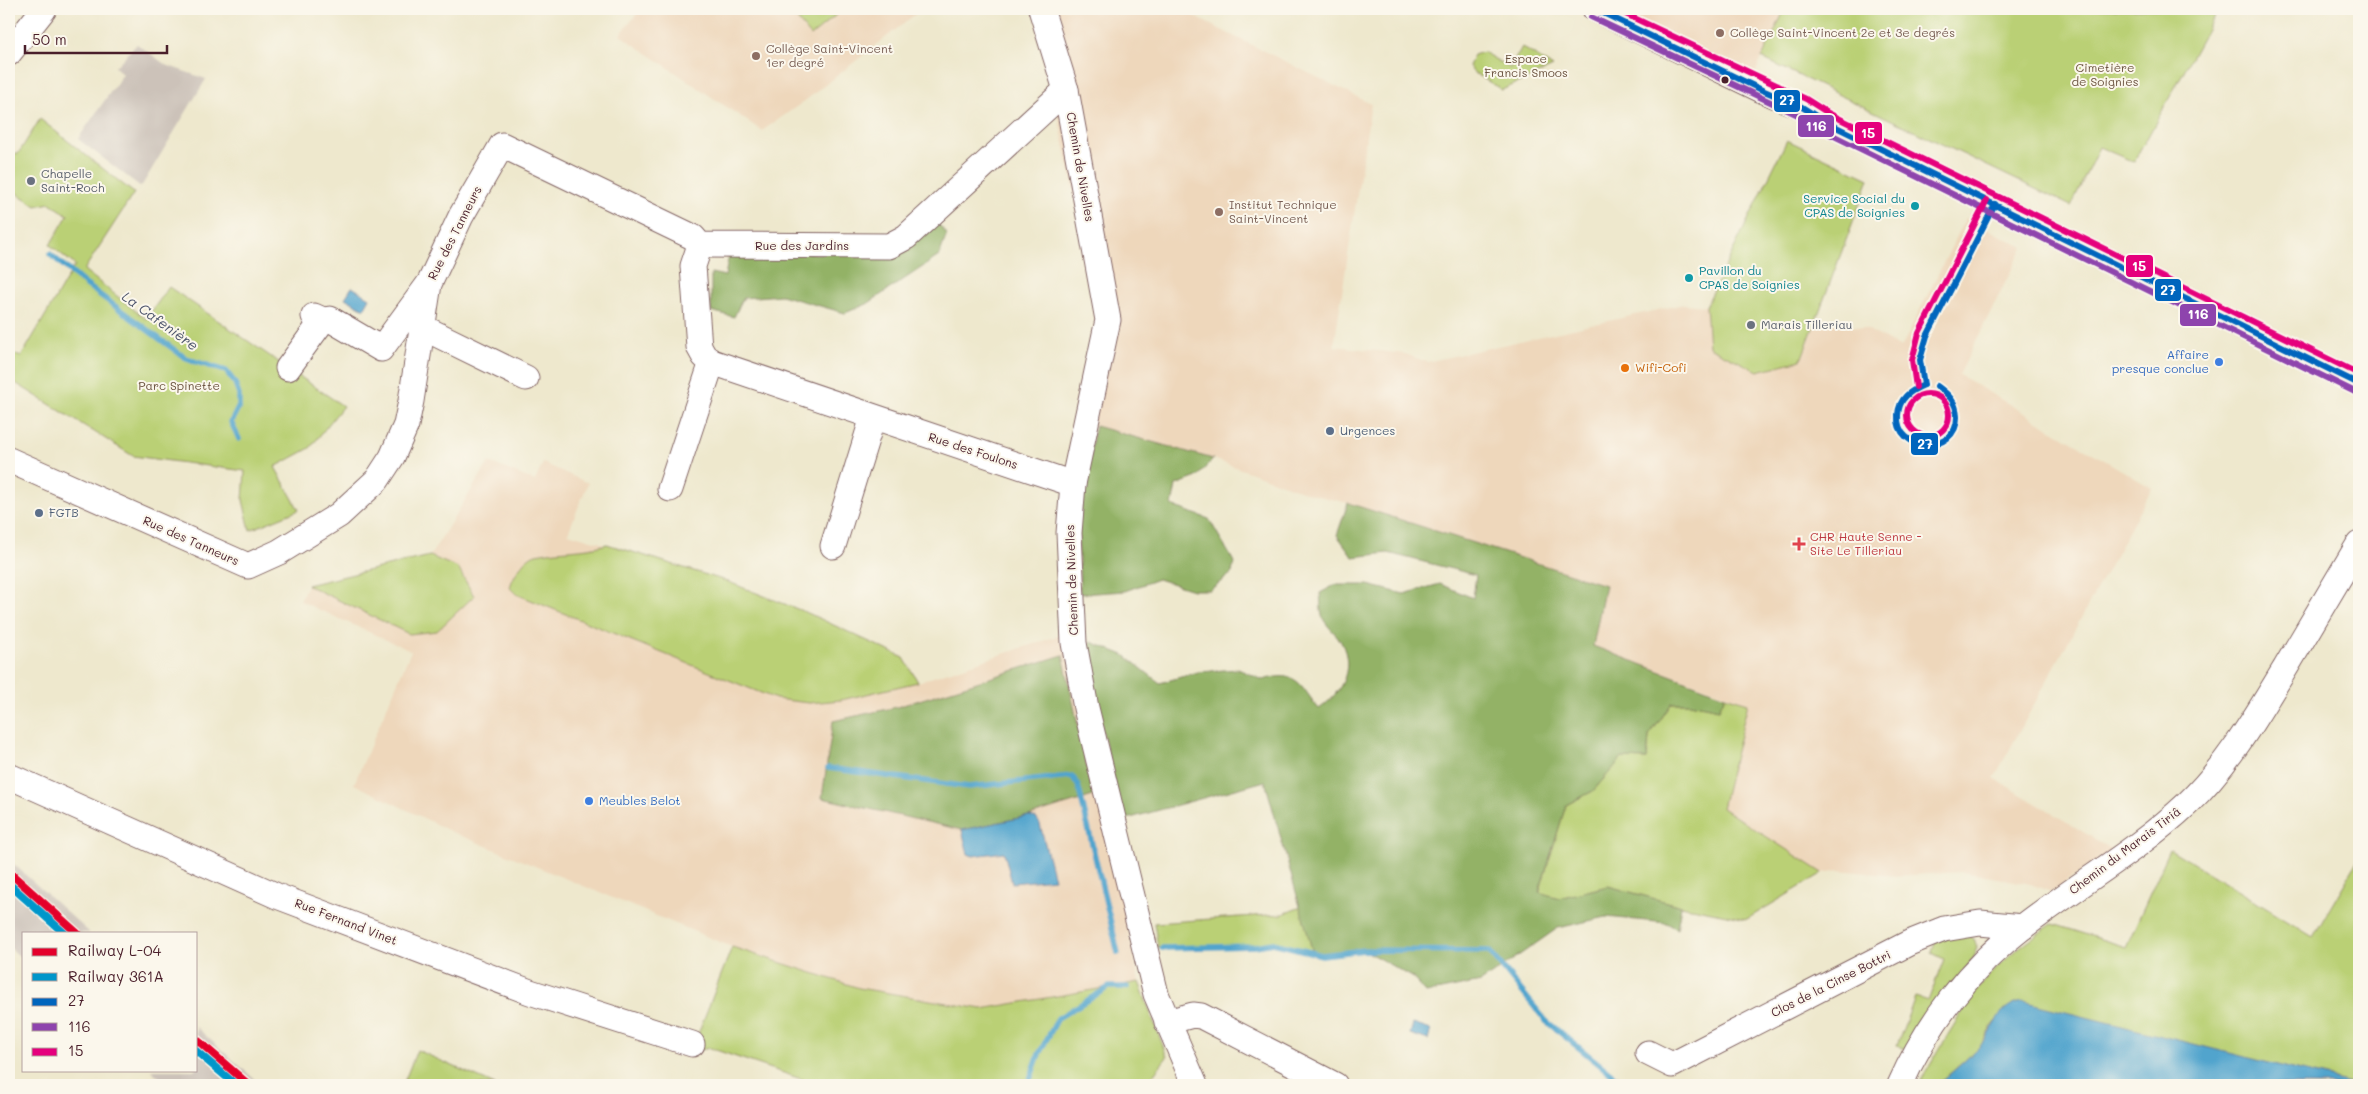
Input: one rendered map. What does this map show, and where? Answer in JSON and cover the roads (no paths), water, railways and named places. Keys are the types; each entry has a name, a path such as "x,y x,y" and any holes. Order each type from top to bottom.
{"street":[{"path":"9,53 44,9"},
{"name":"Chemin de Nivelles","path":"1042,9 1066,90 1108,320 1073,484 1069,533 1076,652 1086,708 1156,994 1195,1085"},
{"path":"1595,9 1762,90 1802,107 1824,121 2359,384"},
{"name":"Rue des Jardins","path":"700,245 889,246 898,243 1066,90"},
{"name":"Rue des Tanneurs","path":"9,460 248,566 279,552 339,515 366,491 386,467 398,446 406,425 424,328 429,284 462,216 502,144 693,237 700,245"},
{"path":"670,489 712,362 704,356 699,347 693,266 700,245"},
{"path":"288,368 318,318 330,319 381,349 429,284"},
{"path":"424,328 526,378"},
{"name":"Rue des Foulons","path":"712,362 1073,484"},
{"path":"833,546 873,417"},
{"name":"Chemin du Marais Tiriâ","path":"1900,1085 1912,1060 1944,1009 1970,977 2023,927 2161,825 2187,804 2206,784 2253,722 2359,544"},
{"name":"Rue Fernand Vinet","path":"9,776 277,896 530,992 692,1044"},
{"name":"Clos de la Cinse Bottri","path":"1648,1053 1672,1065 1909,943 1944,929 1980,923 2023,927"},
{"path":"1167,1022 1193,1015 1202,1016 1335,1085"}],"water":[{"path":"352,287 370,298 364,309 345,298"},
{"path":"1029,816 1036,818 1040,824 1054,879 1012,883 1004,852 973,856 968,854 962,830"},
{"path":"2022,1001 2357,1085 1937,1085 1978,1048 2005,1009"},
{"path":"1413,1024 1431,1030 1428,1040 1410,1034"}],"waterway":[{"name":"La Cafenière","path":"50,254 85,284 187,359 226,371 235,383 239,395 239,406 231,422 239,439"},
{"path":"828,768 969,787 1072,776 1078,785 1118,953"},
{"path":"1162,948 1255,946 1273,943 1322,955 1364,950 1489,951 1546,1021 1625,1085"},
{"path":"1028,1085 1039,1054 1058,1018 1109,987 1127,987"}],"rail line":[{"name":"L-04","path":"9,872 76,932"},
{"name":"361A","path":"9,884 63,932"},
{"name":"L-04","path":"198,1041 249,1085"},
{"name":"361A","path":"198,1053 236,1085"}],"place":[{"name":"Collège Saint-Vincent 2e et 3e degrés","path":"1720,33"},
{"name":"Collège Saint-Vincent 1er degré","path":"756,56"},
{"name":"Chapelle Saint-Roch","path":"31,181"},
{"name":"Service Social du CPAS de Soignies","path":"1915,206"},
{"name":"Institut Technique Saint-Vincent","path":"1219,212"},
{"name":"Pavillon du CPAS de Soignies","path":"1689,278"},
{"name":"Marais Tilleriau","path":"1751,325"},
{"name":"Affaire presque conclue","path":"2219,362"},
{"name":"Wifi-Cofi","path":"1625,368"},
{"name":"Urgences","path":"1330,431"},
{"name":"FGTB","path":"39,513"},
{"name":"CHR Haute Senne - Site Le Tilleriau","path":"1799,544"},
{"name":"Meubles Belot","path":"589,801"}],"park label":[{"name":"Espace Francis Smoos","path":"1526,66"},
{"name":"Cimetière de Soignies","path":"2105,75"},
{"name":"Parc Spinette","path":"179,386"}]}
